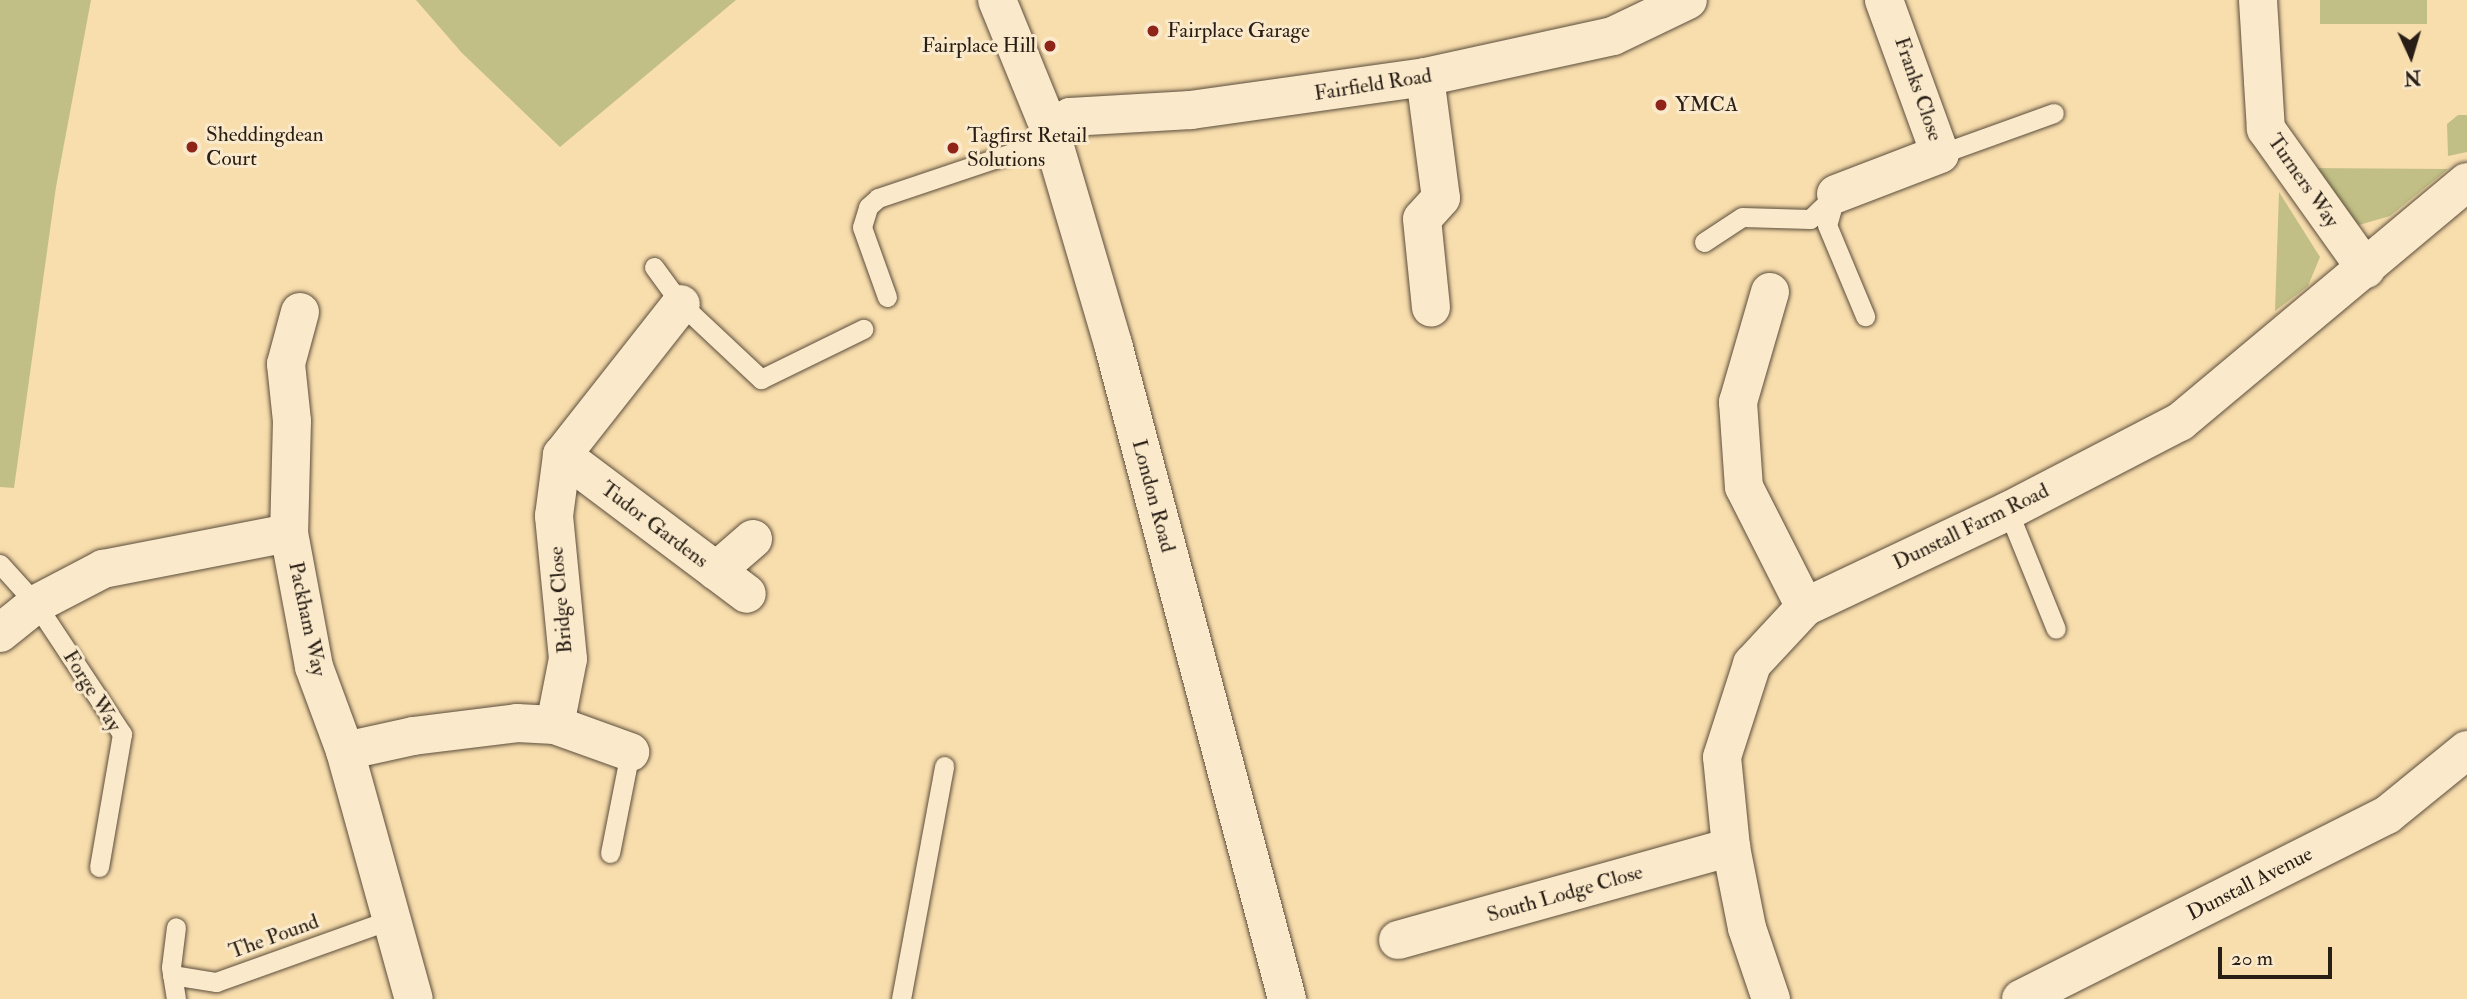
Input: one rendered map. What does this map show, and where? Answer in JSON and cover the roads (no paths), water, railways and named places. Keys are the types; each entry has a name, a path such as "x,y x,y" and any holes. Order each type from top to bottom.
{"street":[{"name":"London Road","path":"997,0 1051,134 1113,344 1287,999"},
{"name":"Fairfield Road","path":"1051,134 1070,117 1191,110 1425,77 1612,36 1688,0"},
{"name":"Franks Close","path":"1836,194 1940,154 1884,0"},
{"name":"Turners Way","path":"2258,0 2266,129 2366,270"},
{"path":"1425,77 1441,198 1422,219 1432,308"},
{"name":"Dunstall Farm Road","path":"1771,999 1747,928 1731,847 1722,757 1752,664 1804,607 2008,511 2180,422 2366,270 2467,181"},
{"path":"1770,292 1738,402 1744,487 1804,607"},
{"path":"562,455 681,304"},
{"name":"Packham Way","path":"300,312 286,364 292,421 289,533 314,667 345,751 389,919 414,999"},
{"name":"Tudor Gardens","path":"562,455 747,594"},
{"name":"Bridge Close","path":"555,725 568,659 554,516 562,455"},
{"path":"0,633 36,604 103,569 289,533"},
{"path":"716,572 752,539"},
{"path":"345,751 413,736 504,724 555,725 630,752"},
{"name":"Dunstall Avenue","path":"2021,999 2387,815 2467,750"},
{"name":"South Lodge Close","path":"1398,940 1731,847"}],"lane":[{"path":"1940,154 2054,113"},
{"path":"887,297 862,227 868,206 878,198 1051,134"},
{"path":"1704,242 1742,216 1810,219 1836,194"},
{"path":"1836,194 1827,225 1865,316"},
{"path":"654,267 681,304 761,379 863,329"},
{"path":"2008,511 2056,629"},
{"name":"Forge Way","path":"0,564 36,604 122,734 99,867"},
{"path":"610,853 630,752"},
{"path":"901,999 944,766"},
{"name":"The Pound","path":"172,975 216,982 389,919"},
{"path":"176,927 172,975 176,999"}],"place":[{"name":"Fairplace Garage","path":"1153,31"},
{"name":"Fairplace Hill","path":"1050,46"},
{"name":"YMCA","path":"1661,105"},
{"name":"Sheddingdean Court","path":"192,147"},
{"name":"Tagfirst Retail Solutions","path":"953,148"}]}
